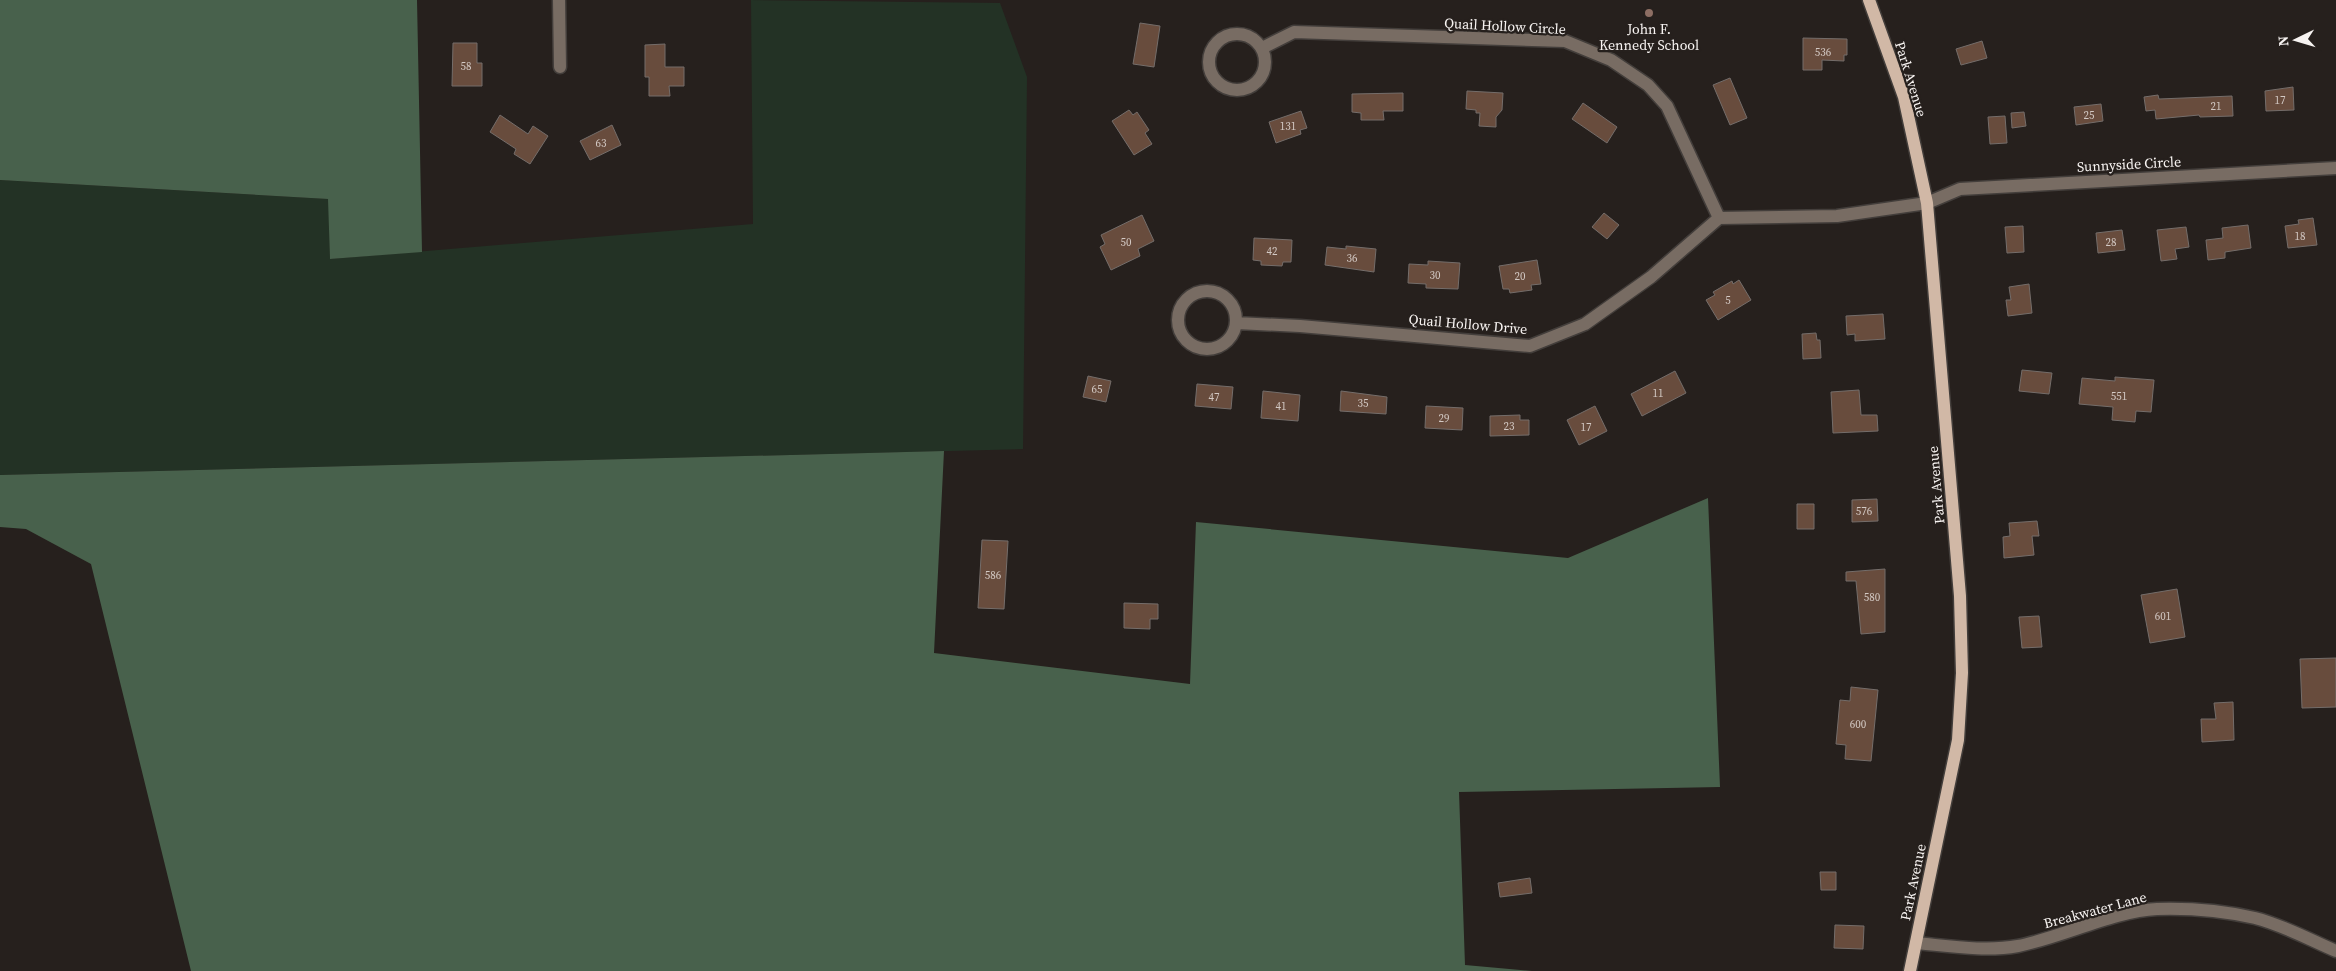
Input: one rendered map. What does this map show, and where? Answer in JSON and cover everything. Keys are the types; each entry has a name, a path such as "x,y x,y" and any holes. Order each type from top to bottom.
{"main road":[{"name":"Park Avenue","path":"1869,0 1904,97 1927,202 1960,596 1962,673 1958,740 1910,971"}],"street":[{"path":"559,0 560,67"},
{"name":"Quail Hollow Circle","path":"1262,48 1294,32 1565,41 1611,60 1648,85 1655,92 1667,106 1719,218"},
{"path":"1237,33 1246,35 1255,40 1262,48 1265,65 1258,81 1251,87 1233,91 1217,83 1212,76 1208,67 1212,47 1227,35 1237,33"},
{"name":"Sunnyside Circle","path":"1927,202 1960,189 2336,168"},
{"path":"1719,218 1837,216 1927,202"},
{"name":"Quail Hollow Drive","path":"1236,323 1300,326 1530,346 1585,324 1651,277 1719,218"},
{"path":"1202,291 1211,291 1219,294 1232,306 1236,323 1230,338 1224,344 1208,349 1200,348 1186,340 1181,333 1178,315 1186,299 1202,291"},
{"name":"Breakwater Lane","path":"1916,942 1974,948 2016,946 2062,935 2105,920 2155,909 2208,910 2256,919 2336,951"}],"green space":[{"path":"0,0 417,0 422,252 330,259 328,199 0,180"},
{"path":"751,0 1000,3 1027,77 1023,449 0,475 0,180 329,199 330,259 753,224"},
{"path":"944,451 934,653 1190,684 1196,522 1568,558 1708,498 1720,787 1459,792 1465,965 1532,971 191,971 91,564 26,529 0,527 0,475"}],"building":[{"path":"1140,23 1160,26 1154,67 1133,64"},
{"path":"1803,38 1847,39 1847,55 1844,55 1844,61 1822,60 1822,70 1803,70"},
{"path":"1982,41 1987,58 1961,65 1956,49"},
{"path":"453,43 477,43 477,63 482,63 482,86 452,86"},
{"path":"665,44 665,67 684,67 684,86 669,86 670,96 649,96 649,77 645,77 645,45"},
{"path":"1730,78 1747,118 1730,125 1713,85"},
{"path":"2293,87 2294,110 2266,111 2265,91"},
{"path":"1467,91 1503,93 1502,110 1496,117 1496,127 1479,126 1480,113 1476,113 1476,110 1466,109"},
{"path":"1403,93 1403,111 1383,111 1384,120 1361,120 1361,113 1352,112 1352,94"},
{"path":"2158,95 2159,99 2232,96 2233,116 2200,117 2199,115 2156,119 2155,110 2146,111 2144,97"},
{"path":"1583,103 1617,127 1607,143 1572,119"},
{"path":"2101,104 2103,121 2076,125 2074,107"},
{"path":"1129,110 1133,115 1137,112 1149,130 1145,133 1152,144 1134,155 1112,121"},
{"path":"1301,111 1307,128 1300,130 1301,134 1276,143 1269,122"},
{"path":"2024,112 2026,126 2012,128 2011,113"},
{"path":"500,115 528,134 533,126 548,136 530,164 514,154 516,149 490,132"},
{"path":"2005,116 2007,143 1990,144 1988,117"},
{"path":"612,125 621,145 590,160 580,141"},
{"path":"1604,213 1619,225 1607,239 1592,227"},
{"path":"1142,215 1154,241 1138,249 1140,256 1111,270 1100,247 1105,244 1101,235"},
{"path":"2313,218 2317,245 2288,248 2285,226 2299,224 2298,220"},
{"path":"2248,225 2251,248 2225,252 2225,258 2208,260 2206,240 2223,238 2222,228"},
{"path":"2023,226 2024,252 2007,253 2005,227"},
{"path":"2186,227 2189,247 2175,249 2177,259 2161,261 2157,230"},
{"path":"2122,230 2125,250 2098,253 2096,233"},
{"path":"1254,238 1292,240 1291,262 1283,262 1282,266 1261,265 1261,261 1253,260"},
{"path":"1346,246 1376,249 1374,272 1325,265 1327,247 1346,249"},
{"path":"1537,260 1541,284 1531,285 1532,290 1510,293 1509,289 1503,289 1499,266"},
{"path":"1428,261 1460,263 1458,289 1426,288 1426,284 1408,283 1409,264 1428,265"},
{"path":"1739,280 1751,300 1718,320 1706,300 1715,295 1713,292 1732,281 1733,284"},
{"path":"2029,284 2032,313 2008,316 2006,300 2011,300 2009,287"},
{"path":"1883,314 1885,339 1855,341 1855,334 1847,335 1846,316"},
{"path":"1816,333 1817,340 1820,340 1821,358 1803,359 1802,334"},
{"path":"2022,370 2052,373 2049,394 2019,391"},
{"path":"1675,371 1686,393 1642,416 1631,394"},
{"path":"1088,376 1111,381 1106,402 1083,397"},
{"path":"2115,377 2154,380 2151,412 2136,411 2135,422 2112,420 2113,407 2079,404 2082,378 2115,381"},
{"path":"1197,384 1233,387 1231,409 1195,406"},
{"path":"1859,390 1861,415 1877,415 1878,431 1833,433 1831,392"},
{"path":"1263,391 1300,395 1298,421 1261,418"},
{"path":"1341,391 1387,397 1386,414 1340,411"},
{"path":"1426,406 1463,408 1462,430 1425,428"},
{"path":"1595,406 1607,431 1579,445 1567,420"},
{"path":"1520,415 1520,420 1529,420 1529,435 1490,436 1490,416"},
{"path":"1877,499 1878,521 1852,522 1852,500"},
{"path":"1797,504 1814,504 1814,529 1797,529"},
{"path":"2037,521 2039,536 2032,536 2034,555 2004,558 2003,537 2010,536 2009,523"},
{"path":"982,540 1008,541 1004,609 978,608"},
{"path":"1885,569 1885,632 1861,634 1856,581 1846,581 1846,572"},
{"path":"2177,589 2185,637 2150,643 2141,595"},
{"path":"1124,603 1158,604 1158,619 1150,619 1150,629 1124,628"},
{"path":"2039,616 2042,647 2022,648 2019,617"},
{"path":"2336,658 2336,707 2302,708 2300,659"},
{"path":"1851,687 1878,690 1871,761 1845,759 1846,745 1836,744 1840,700 1850,701"},
{"path":"2233,702 2234,740 2202,742 2201,719 2216,719 2214,703"},
{"path":"1820,872 1836,872 1836,890 1821,890"},
{"path":"1530,878 1532,893 1500,897 1498,883"},
{"path":"1835,925 1864,926 1863,949 1834,948"}],"place":[{"name":"John F. Kennedy School","path":"1649,13"}]}
